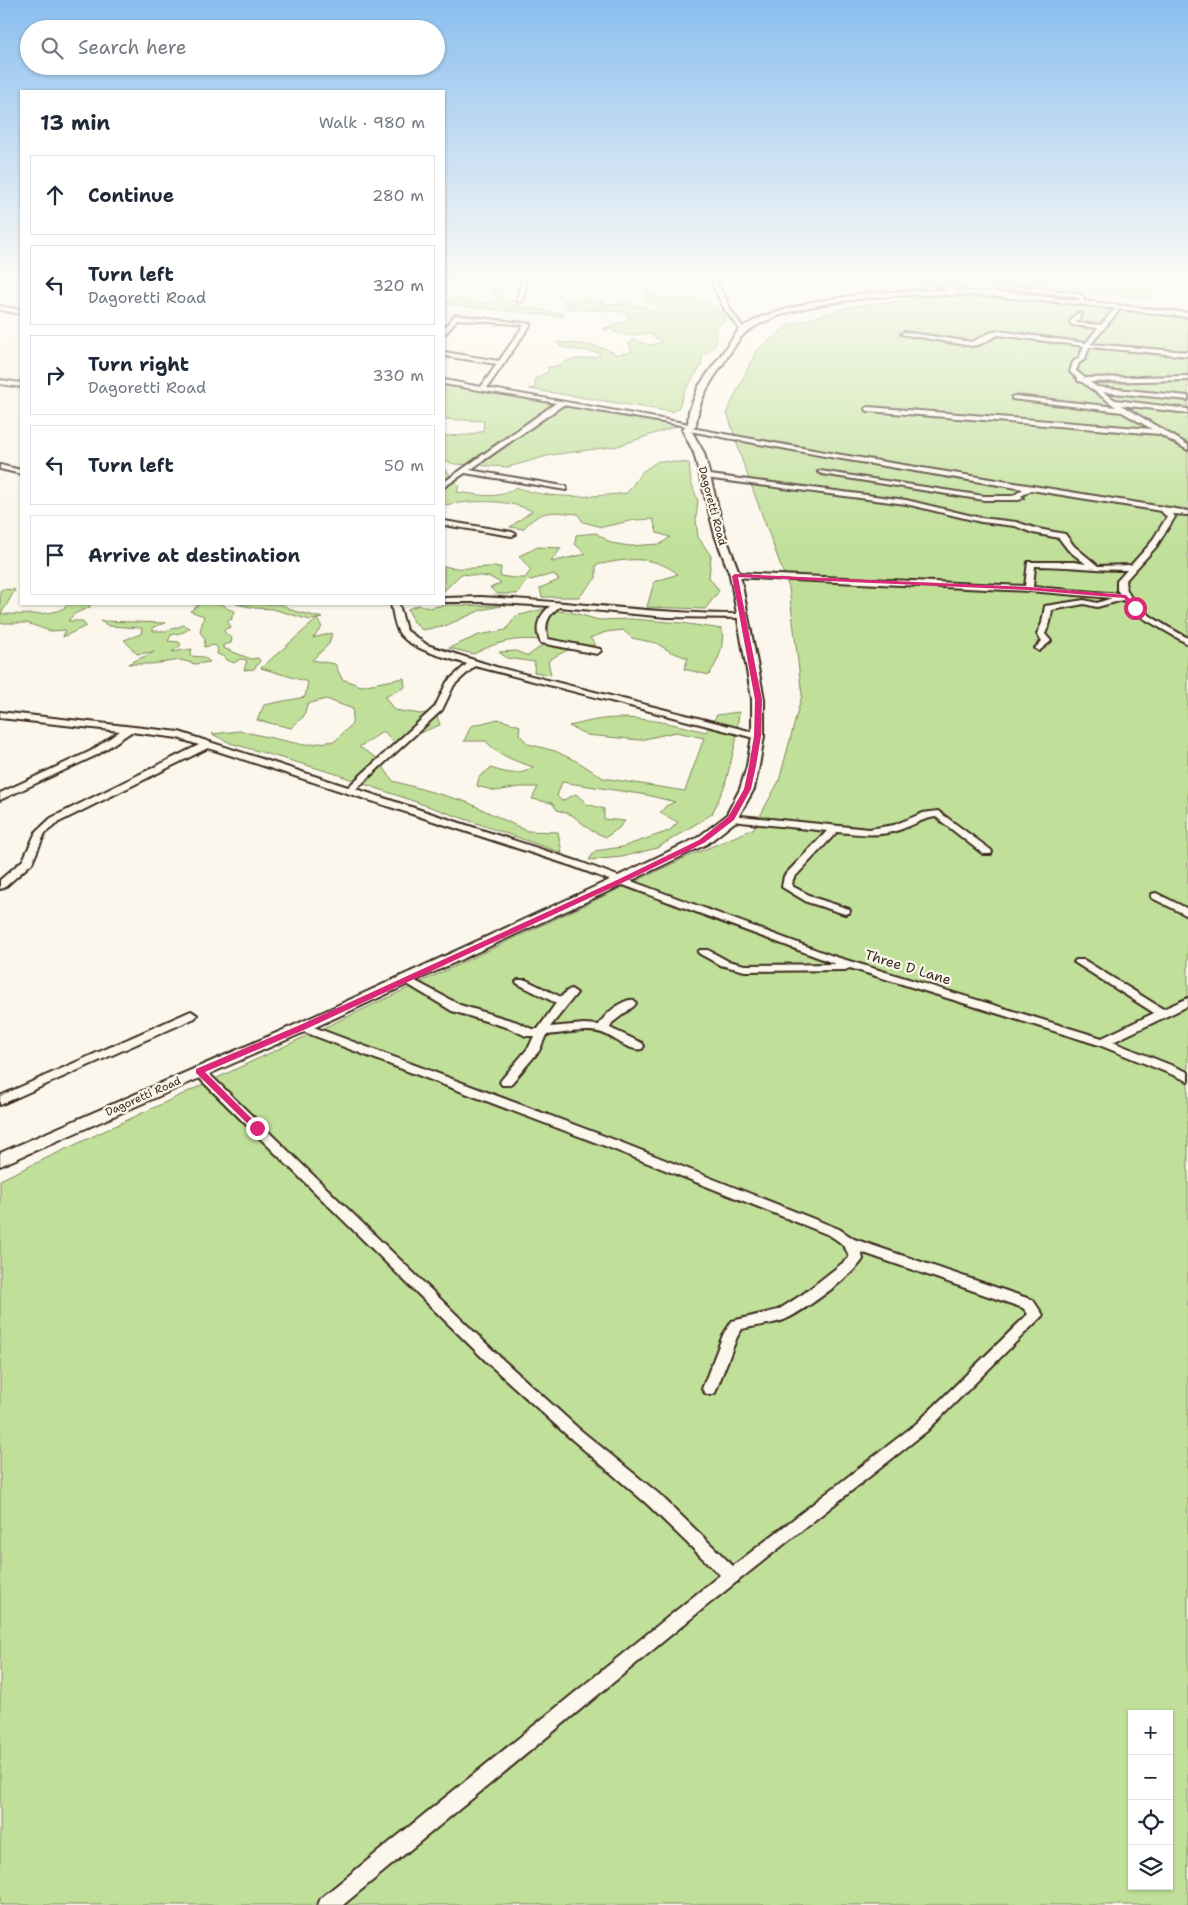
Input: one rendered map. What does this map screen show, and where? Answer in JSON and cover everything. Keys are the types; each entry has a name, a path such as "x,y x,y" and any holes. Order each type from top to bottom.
{"main road":[{"path":"689,427 703,386 715,369"},
{"name":"Dagoretti Road","path":"0,1160 199,1071 303,1027 619,881 702,841 731,818 747,789 758,736 758,700 735,576 720,536 699,453 689,427"}],"street":[{"path":"482,390 497,369"},
{"path":"1074,369 1073,372 1080,380 1115,402 1124,410 1188,448"},
{"path":"1080,380 1188,378"},
{"path":"0,382 20,385"},
{"path":"445,382 830,455 1188,513"},
{"path":"1095,389 1188,398"},
{"path":"1014,398 1124,410"},
{"path":"1115,402 1188,411"},
{"path":"445,484 561,403"},
{"path":"868,409 1161,432"},
{"path":"0,467 20,472"},
{"path":"464,471 562,488"},
{"path":"822,472 984,498 994,496 1010,500 1019,498 1016,496 1031,487"},
{"path":"705,476 906,502 981,520 1016,524 1036,531 1062,536 1071,548 1096,568"},
{"path":"1167,510 1170,517 1152,545 1121,581 1120,586 1135,608 1188,641"},
{"path":"445,523 512,534"},
{"path":"1029,589 1031,564 1074,564 1096,568 1134,567"},
{"path":"735,576 1029,589 1126,597"},
{"path":"1038,648 1047,641 1041,634 1046,623 1048,608 1084,602 1097,604 1126,597"},
{"path":"445,600 478,599 558,604 648,614 707,617 742,616"},
{"path":"558,604 546,612 540,628 544,641 596,652"},
{"path":"395,605 402,631 424,647 473,663 758,736"},
{"path":"351,789 439,708 450,684 473,663"},
{"name":"Three D Lane","path":"0,715 179,735 351,789 576,864 857,967 1103,1042 1188,1077"},
{"path":"0,798 94,753 130,729"},
{"path":"0,886 28,862 41,832 55,820 208,744"},
{"path":"731,818 833,830 880,832 927,815 938,814 987,852"},
{"path":"833,830 788,878 787,887 811,900 845,911"},
{"path":"1156,896 1188,913"},
{"path":"704,952 724,963 745,968 857,967"},
{"path":"1080,962 1163,1014"},
{"path":"406,979 456,1008 530,1033 574,1029 603,1029 638,1046"},
{"path":"522,982 562,1002"},
{"path":"506,1082 536,1048 541,1033 562,1002 571,993"},
{"path":"1103,1042 1188,1002"},
{"path":"603,1029 607,1021 630,1004"},
{"path":"0,1101 192,1015"},
{"path":"303,1027 619,1147 834,1232 851,1243 1028,1304 1036,1314 922,1427 732,1576 328,1905"},
{"path":"199,1071 496,1362 573,1432 653,1499 732,1576"},
{"path":"710,1389 730,1335 737,1325 754,1320 770,1319 784,1314 850,1266 856,1259 855,1249 851,1243"}],"green space":[{"path":"548,369 699,369 684,392 679,407 673,412 529,389 535,388 535,379 549,371"},
{"path":"747,369 1188,369 1188,1905 0,1905 0,1180 687,857 753,829 779,781 802,695 789,588 742,460 727,412"},
{"path":"445,384 680,425 618,446 551,455 508,467 454,464 445,460 445,436 470,435 483,431 484,421 445,419"},
{"path":"658,461 689,463 691,482 698,501 696,519 698,537 711,556 709,577 719,591 705,609 647,607 654,582 678,574 659,563 638,560 596,565 596,578 579,597 542,597 540,588 559,580 554,574 526,581 517,594 498,594 490,588 501,583 490,577 461,574 445,590 445,566 458,568 501,567 500,576 525,578 531,570 519,556 538,547 561,548 551,562 586,554 575,544 576,535 596,533 611,543 629,546 661,544 670,537 657,533 653,519 635,520 602,527 583,522 578,514 554,512 542,514 523,529 510,527 532,511 500,502 465,502 445,505 445,469 459,485 457,492 480,495 502,494 516,487 556,496 600,496 627,493 642,472"},
{"path":"2,589 15,590 1,614 48,613 57,611 67,605 89,605 90,607 74,614 68,621 82,621 86,626 63,637 65,630 50,631 27,623 0,623 0,591"},
{"path":"199,605 224,605 228,609 235,611 232,619 227,621 231,627 225,629 224,632 232,638 231,643 223,645 223,648 251,659 258,658 260,661 254,669 244,670 247,660 240,659 234,663 217,654 218,649 215,645 204,647 205,639 200,632 204,616 190,611"},
{"path":"241,605 283,605 294,611 323,618 310,620 273,609"},
{"path":"418,605 429,608 444,605 501,606 481,610 445,626 422,630 414,622 408,609"},
{"path":"544,609 574,613 599,620 631,619 722,629 721,648 709,675 684,669 688,658 671,652 656,643 632,638 623,630 606,632 590,638 596,645 570,649 548,661 551,675 534,672 535,662 507,658 499,652 516,651 528,656 548,641 528,639 510,641 483,649 474,654 449,648 479,635 506,630 516,616"},
{"path":"317,619 322,627 313,638 332,633 329,644 312,660 335,664 342,679 361,686 404,678 405,687 385,697 394,710 421,714 435,711 440,725 394,743 384,731 359,747 377,758 393,781 467,802 527,831 558,832 562,853 333,773 230,743 212,734 240,731 304,745 335,741 352,724 353,709 326,699 307,704 304,716 291,728 257,720 264,705 305,697 308,682 261,668"},
{"path":"100,621 166,623 153,627 153,631 166,631 184,625 190,628 184,632 171,635 168,641 179,642 181,645 172,652 192,649 190,656 204,657 210,662 195,664 181,660 152,664 128,664 154,652 137,654 124,640 141,634 142,628 109,626"},
{"path":"739,712 736,741 725,785 712,814 657,848 622,857 589,860 595,851 622,847 669,831 678,822 660,813 666,806 675,802 647,795 562,782 557,796 562,801 576,794 587,804 604,809 604,819 625,821 606,837 592,831 572,815 557,810 552,803 532,799 538,787 519,787 496,791 477,786 479,777 491,768 507,773 518,773 533,767 496,751 486,741 464,741 471,726 498,719 520,726 519,734 528,744 555,751 580,763 603,778 685,791 704,738 676,732 640,740 587,735 569,726 599,720 629,718 668,723 706,732 717,715"}],"route":[{"path":"257,1128 199,1071 303,1027 619,881 702,841 731,818 747,789 758,736 758,700 735,576 1029,589 1126,597 1135,608"}]}
